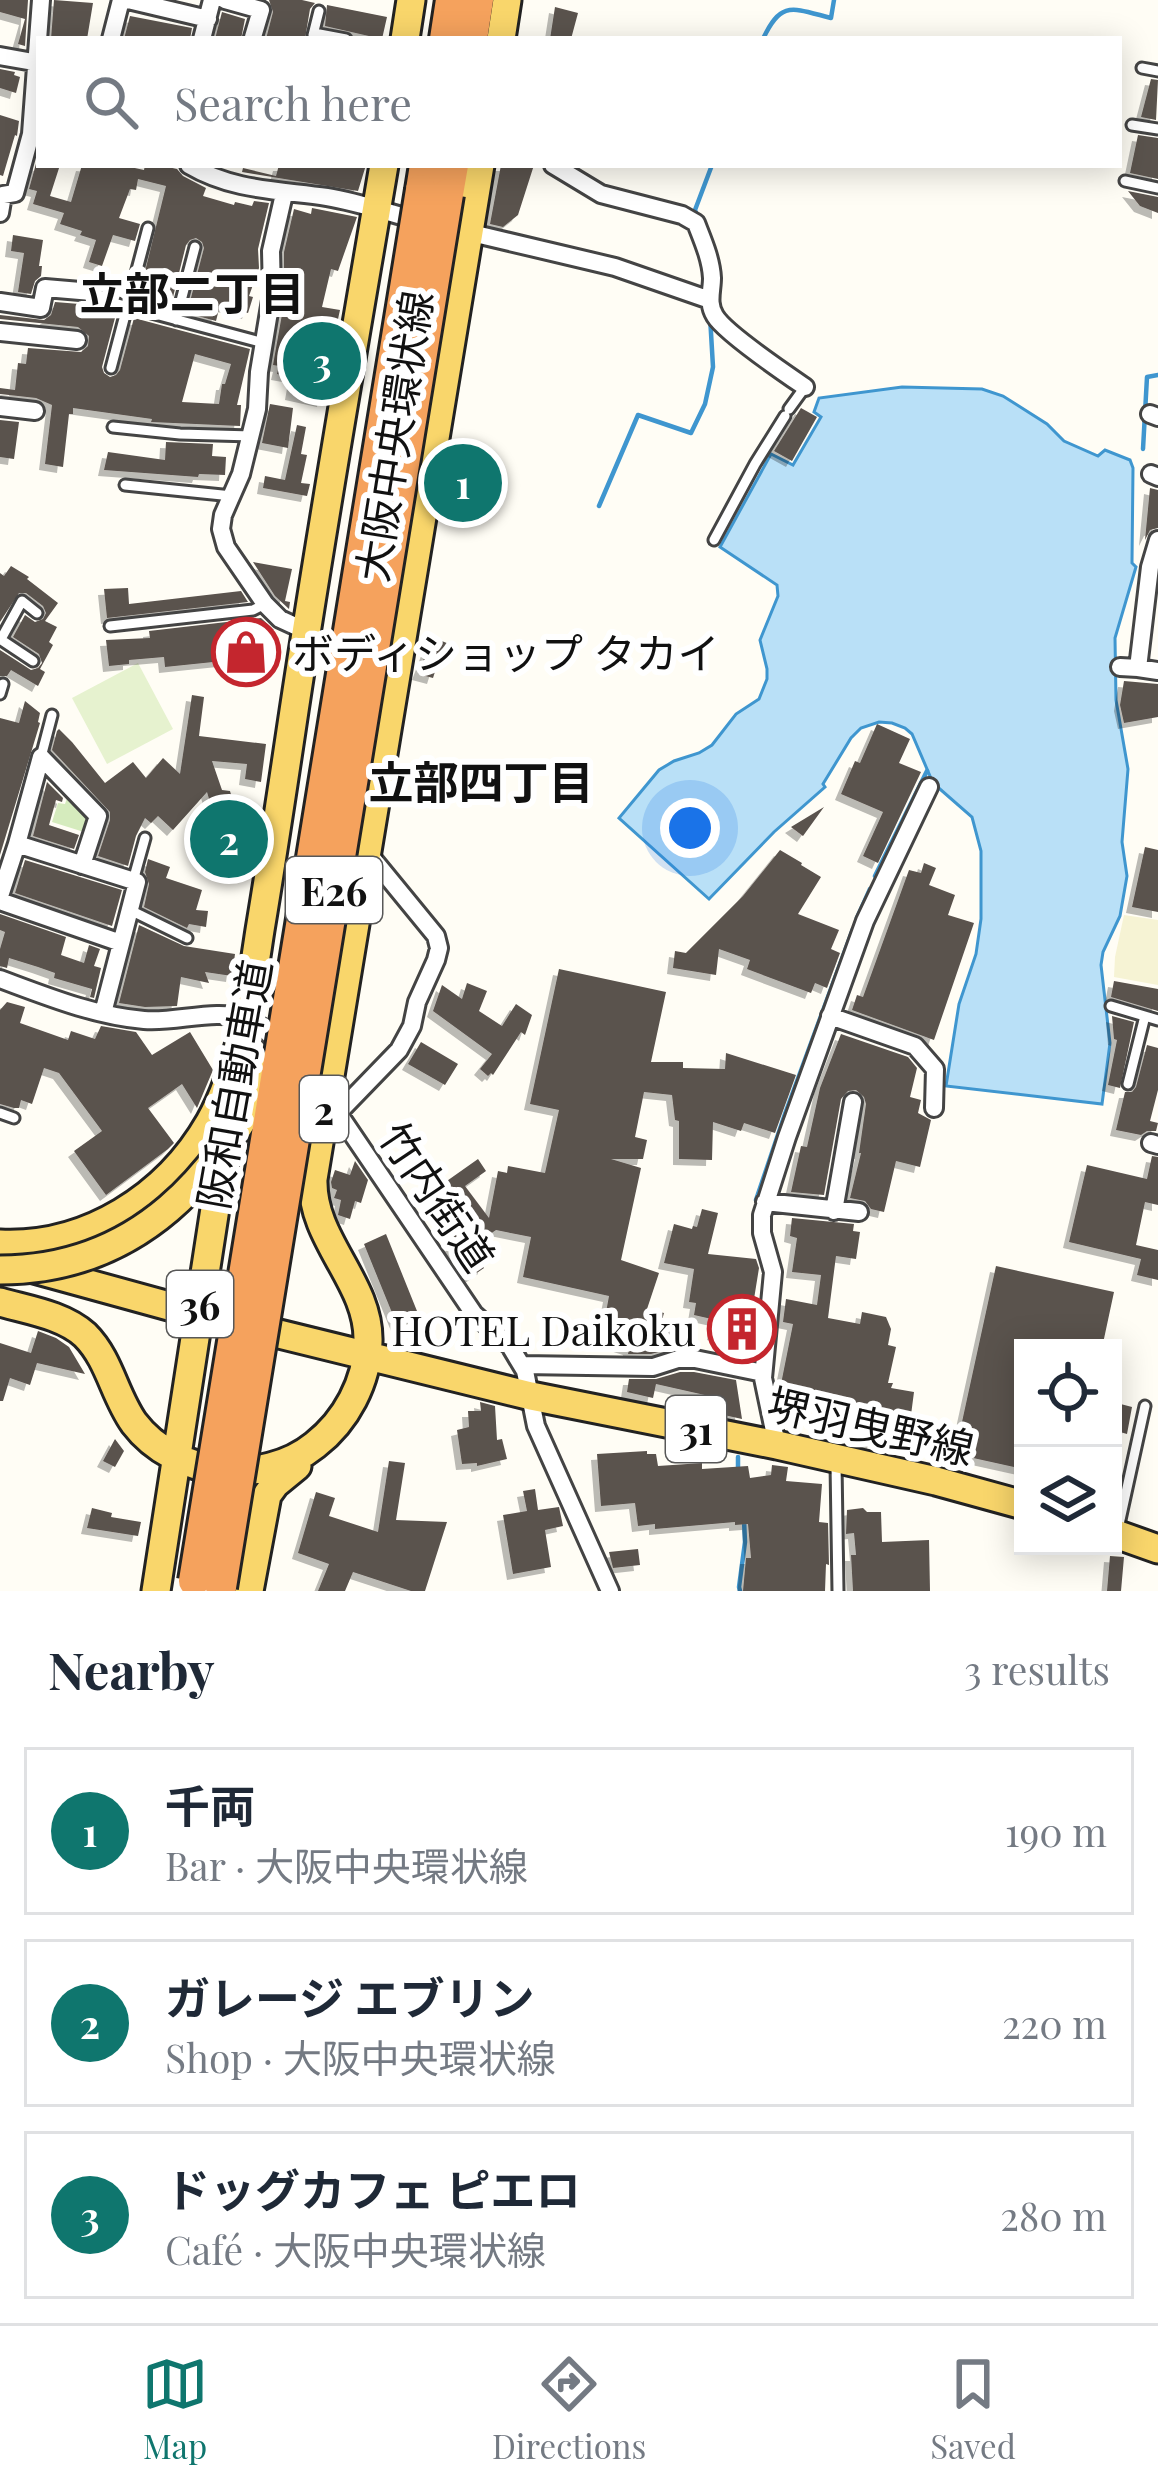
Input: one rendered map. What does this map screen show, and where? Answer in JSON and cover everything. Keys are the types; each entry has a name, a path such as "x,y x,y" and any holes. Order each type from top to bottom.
{"highway":[{"path":"445,36 451,0"},
{"path":"472,36 478,0"},
{"name":"阪和自動車道","path":"192,1591 425,168"},
{"name":"阪和自動車道","path":"220,1591 453,168"}],"main road":[{"path":"405,36 411,0"},
{"path":"501,36 507,0"},
{"name":"大阪中央環状線","path":"0,1244 46,1241 126,1211 184,1162 226,1085 246,1018 305,631 328,559 383,168"},
{"name":"大阪中央環状線","path":"367,1357 365,1315 327,1239 315,1205 313,1180 332,1106 368,853 479,168"},
{"name":"大阪中央環状線","path":"0,1270 39,1268 82,1257 126,1239 179,1201 232,1136 293,1023 334,927 353,859 438,341 468,232"},
{"name":"36","path":"156,1591 246,1018"},
{"name":"堺羽曳野線","path":"0,1258 367,1357 936,1480 1014,1502"},
{"path":"0,1301 78,1329 101,1355 135,1424 176,1456 223,1471 259,1471 286,1463 320,1441"},
{"path":"249,1591 267,1496 353,1400 367,1357"},
{"path":"1122,1536 1158,1549"}],"street":[{"path":"39,36 41,0"},
{"path":"112,36 125,0 208,19"},
{"path":"203,36 212,0"},
{"path":"225,0 262,10 255,36"},
{"path":"0,56 36,63"},
{"path":"0,208 3,195 16,193 35,135"},
{"path":"195,168 250,189 330,198 659,280 712,306 776,368 805,387"},
{"path":"559,168 601,194 696,223 712,278 712,306"},
{"path":"284,194 271,250 272,294 252,436 221,529 226,547 265,604 280,619 305,631"},
{"path":"0,302 41,308 45,288 95,296"},
{"path":"0,332 77,340"},
{"path":"0,407 35,411"},
{"path":"1158,540 1129,668 1158,670"},
{"path":"41,757 0,898 121,943"},
{"path":"41,757 98,816 82,865"},
{"path":"777,1445 763,1373 773,1278 761,1228 765,1202 877,892 929,787"},
{"path":"17,844 136,882 103,1013"},
{"path":"332,1106 399,1049 412,1026 439,948 436,936 368,853"},
{"path":"0,979 139,1020 246,1018"},
{"path":"830,1016 915,1046 934,1069 934,1108"},
{"name":"竹内街道","path":"246,1018 269,1034 332,1106 474,1314 500,1336 522,1365 536,1426 610,1591"},
{"path":"834,1211 853,1102"},
{"path":"765,1202 859,1212"},
{"path":"522,1365 652,1366 695,1359 763,1373"}],"lane":[{"path":"313,36 319,11"},
{"path":"1142,68 1158,71"},
{"path":"1132,125 1158,129"},
{"path":"1126,181 1158,188"},
{"path":"111,368 148,227"},
{"path":"176,320 195,247"},
{"path":"95,296 264,343"},
{"path":"714,540 755,464 805,387"},
{"path":"113,428 252,436"},
{"path":"125,485 232,496"},
{"path":"356,564 413,574"},
{"path":"198,598 200,615"},
{"path":"33,661 0,639 22,601 37,613"},
{"path":"110,626 253,610 265,604"},
{"path":"124,624 126,640"},
{"path":"41,757 52,715"},
{"path":"133,881 146,838"},
{"path":"130,910 187,938"},
{"path":"1112,1006 1158,1020"},
{"path":"1128,1084 1145,1016"},
{"path":"1119,1063 1132,1066"},
{"path":"0,1113 14,1118"},
{"path":"1122,1503 1145,1406"},
{"path":"837,1459 838,1591"}],"shaded area":[{"path":"1124,915 1158,920 1158,985 1114,977"}],"green space":[{"path":"138,663 173,729 107,764 72,698"},
{"path":"68,795 89,815 84,832 52,822 58,803 65,804"}],"water":[{"path":"902,387 982,389 1003,396 1064,441 1098,456 1105,450 1130,460 1133,468 1132,563 1136,567 1115,638 1116,700 1128,769 1122,842 1127,876 1120,916 1101,965 1110,1043 1102,1104 946,1086 959,1004 976,954 981,851 972,817 933,783 905,728 879,722 861,728 825,787 709,899 619,818 659,770 712,745 736,714 759,699 767,679 760,640 778,596 777,585 720,547 771,454 793,465 821,417 814,412 819,398"}],"building":[{"path":"0,0 28,0 25,46 18,44 25,19 0,12"},
{"path":"54,0 93,3 88,36 51,36"},
{"path":"269,0 315,3 306,36 267,36 273,12"},
{"path":"327,5 387,17 383,36 325,26"},
{"path":"555,7 578,13 572,36 550,36"},
{"path":"222,12 245,19 242,36 216,36"},
{"path":"130,16 192,28 191,36 125,36"},
{"path":"0,69 20,77 16,93 0,88"},
{"path":"1151,79 1158,80 1156,120 1141,117"},
{"path":"0,115 19,121 3,176 0,175"},
{"path":"1138,135 1158,138 1158,179 1130,173"},
{"path":"36,164 36,168 59,168 50,196 71,202 81,168 172,168 206,188 203,196 234,205 269,203 248,313 220,305 216,321 187,313 204,248 196,238 186,245 170,309 138,300 166,186 138,179 136,190 130,189 119,218 140,224 135,241 113,235 102,266 89,262 96,240 60,224 64,213 33,204 37,191 29,189"},
{"path":"243,168 276,176 278,168 365,168 358,191 242,172"},
{"path":"500,168 533,168 518,215 503,227 490,224"},
{"path":"1128,191 1158,197 1158,213 1140,206"},
{"path":"312,208 357,217 338,271 331,269 322,307 340,310 336,328 324,326 319,354 332,357 323,401 291,394 294,377 277,374 279,366 273,365 284,303 294,301 300,279 284,275 294,209 311,214"},
{"path":"13,235 43,240 41,276 31,294 18,292 24,253 11,251"},
{"path":"55,302 92,305 116,314 102,367 110,377 120,370 134,318 250,349 237,405 241,405 240,426 151,422 73,408 63,467 45,464 52,405 0,394 0,388 15,390 18,363 26,364 28,348 81,352 89,336 78,327 0,319 0,315 44,320","holes":["195,354 231,364 219,404 182,402"]},
{"path":"270,404 293,408 288,448 262,443"},
{"path":"801,408 817,417 792,461 774,451"},
{"path":"0,420 19,422 14,459 0,457"},
{"path":"297,425 306,427 301,483 310,484 307,496 263,488 265,476 285,480"},
{"path":"166,442 213,444 212,456 226,457 225,475 104,470 108,452 165,460"},
{"path":"454,461 473,465 468,488 450,488"},
{"path":"1150,488 1158,490 1158,528 1150,530 1145,540"},
{"path":"253,562 292,569 285,601 290,602 289,609 275,596"},
{"path":"11,566 58,603 45,621 57,627 38,686 11,670 0,676 0,650 31,670 42,663 39,654 13,637 25,615 35,622 43,619 43,606 19,593 0,622 0,573 4,576"},
{"path":"128,588 129,604 241,591 248,602 107,618 104,589"},
{"path":"261,618 274,630 248,632 252,658 165,667 164,657 109,666 106,640 150,638 149,631"},
{"path":"432,637 454,646 449,657 441,653 433,678 418,674"},
{"path":"245,660 260,660 261,679 245,679"},
{"path":"1124,681 1158,684 1158,717 1124,723 1120,705"},
{"path":"192,695 204,697 199,736 266,744 261,782 245,779 247,764 212,761 222,790 230,791 234,805 229,807 237,830 253,833 247,859 217,853 220,836 207,792 173,830 158,816 151,823 145,818 128,866 98,856 110,812 52,750 57,731 105,783 133,762 146,778 163,758 180,774"},
{"path":"25,701 40,713 40,723 0,855 0,718 19,723"},
{"path":"877,724 910,739 899,763 921,772 878,863 863,856 883,812 841,794"},
{"path":"47,782 63,798 56,800 49,825 79,835 74,849 33,836"},
{"path":"824,807 803,836 791,827"},
{"path":"1145,847 1158,850 1158,912 1132,907"},
{"path":"780,850 821,877 798,914 839,930 831,949 840,953 827,988 815,983 811,993 747,969 750,960 719,949 716,975 673,968 675,951 686,953 743,896"},
{"path":"148,859 170,867 166,878 202,890 196,910 208,911 206,927 189,924 187,928 144,907"},
{"path":"25,860 122,890 112,926 15,893"},
{"path":"924,863 936,868 929,885 955,895 948,915 974,923 934,1040 852,1010 857,995 863,997 909,870 921,873"},
{"path":"0,914 66,937 61,955 84,963 89,945 100,949 94,966 101,968 94,998 90,997 92,989 54,978 55,973 38,967 9,958 7,968 0,966 5,932 0,930"},
{"path":"139,925 184,946 235,954 232,976 205,972 209,983 181,977 177,1006 119,1003"},
{"path":"559,969 666,992 651,1062 725,1069 726,1053 796,1075 775,1133 744,1123 741,1131 713,1122 712,1160 679,1159 679,1121 675,1120 672,1095 644,1092 635,1137 647,1140 643,1159 611,1159 641,1168 621,1260 659,1273 647,1309 664,1313 662,1320 675,1323 684,1334 682,1346 628,1354 629,1349 610,1343 612,1336 602,1334 609,1296 523,1277 531,1237 496,1230 480,1241 490,1256 481,1263 484,1268 471,1277 449,1247 457,1241 427,1195 478,1159 486,1171 465,1186 489,1218 498,1171 507,1173 508,1166 545,1173 559,1110 530,1104"},
{"path":"1114,981 1158,989 1158,1011 1111,997"},
{"path":"467,983 487,991 479,1011 502,1026 516,1004 532,1015 525,1035 521,1032 493,1075 480,1069 492,1054 433,1011 442,985 462,999"},
{"path":"7,1002 25,1007 20,1023 68,1040 71,1031 95,1039 101,1026 136,1032 152,1055 190,1032 213,1070 197,1108 182,1084 148,1108 174,1143 106,1195 74,1151 102,1131 59,1073 44,1068 32,1104 21,1100 19,1108 14,1108 0,1104 0,1010"},
{"path":"1112,1016 1134,1022 1120,1088 1108,1085 1117,1040"},
{"path":"841,1034 908,1057 917,1068 910,1097 921,1100 918,1113 931,1120 920,1167 896,1161 884,1212 850,1198 866,1104 856,1090 841,1099 824,1195 791,1192 801,1146 807,1147 820,1088"},
{"path":"421,1042 458,1064 445,1085 408,1064"},
{"path":"1147,1045 1158,1048 1158,1090 1150,1121 1158,1123 1156,1131 1141,1135 1116,1130 1125,1092 1136,1087"},
{"path":"1152,1156 1158,1157 1158,1205 1145,1202 1136,1245 1158,1250 1158,1280 1137,1275 1141,1259 1069,1242 1087,1165 1147,1179"},
{"path":"355,1161 368,1180 350,1219 338,1215 341,1200 334,1198 337,1190 331,1182 335,1170 350,1175"},
{"path":"702,1209 718,1213 708,1254 756,1259 759,1268 751,1358 724,1352 727,1338 713,1334 716,1320 694,1315 696,1303 689,1302 694,1269 664,1263 674,1224 697,1227"},
{"path":"792,1218 854,1224 853,1231 860,1232 856,1259 836,1256 828,1318 860,1324 862,1312 886,1317 891,1329 888,1345 896,1347 888,1383 893,1383 891,1388 914,1392 908,1439 875,1434 873,1443 844,1437 849,1409 779,1394 793,1324 783,1322 786,1299 817,1305 821,1275 792,1272 797,1238 790,1236"},
{"path":"386,1234 419,1316 397,1325 364,1244"},
{"path":"996,1266 1114,1292 1104,1339 1014,1339 1014,1467 955,1454"},
{"path":"38,1331 69,1347 85,1374 37,1363 30,1385 10,1378 0,1401 0,1343 31,1353"},
{"path":"680,1372 736,1380 742,1419 715,1413 718,1398 656,1384 653,1398 627,1392 629,1379 656,1379"},
{"path":"480,1402 495,1406 497,1440 502,1439 507,1459 477,1466 462,1464 457,1430 469,1427 468,1411 481,1411"},
{"path":"1122,1404 1132,1407 1127,1434 1122,1433"},
{"path":"115,1439 124,1451 115,1467 103,1461"},
{"path":"597,1454 656,1454 658,1466 748,1466 750,1478 771,1475 772,1465 788,1467 786,1481 822,1484 819,1522 828,1523 825,1591 743,1591 746,1558 751,1558 748,1524 655,1529 655,1524 638,1526 635,1503 601,1506"},
{"path":"389,1461 405,1463 396,1520 447,1522 425,1591 353,1572 345,1591 318,1591 329,1564 298,1553 316,1492 335,1498 329,1516 378,1532"},
{"path":"535,1489 538,1510 559,1507 563,1526 545,1530 551,1567 513,1574 503,1515 527,1511 523,1491"},
{"path":"92,1508 141,1522 138,1536 87,1528"},
{"path":"847,1510 881,1512 882,1542 929,1540 930,1591 853,1591 851,1555 856,1555 854,1533 846,1534"},
{"path":"638,1549 640,1565 613,1568 609,1552"},
{"path":"1110,1556 1124,1557 1121,1591 1107,1591"}],"waterway":[{"path":"765,36 776,18 789,10 831,18 834,0"},
{"path":"698,218 695,210 711,168"},
{"path":"599,506 638,415 691,433 705,404 713,367 710,316"},
{"path":"1143,449 1147,377 1158,375"},
{"path":"875,876 927,771"},
{"path":"857,918 870,889"},
{"path":"756,1200 853,929"},
{"path":"738,1457 738,1473"},
{"path":"740,1591 744,1520"}],"place":[{"name":"ドッグカフェ ピエロ","path":"322,361"},
{"name":"千両","path":"463,483"},
{"name":"ボディショップ タカイ","path":"246,652"},
{"name":"ガレージ エブリン","path":"229,839"},
{"name":"HOTEL Daikoku","path":"742,1329"}],"district":[{"name":"立部二丁目","path":"192,291"},
{"name":"立部四丁目","path":"481,780"}]}
